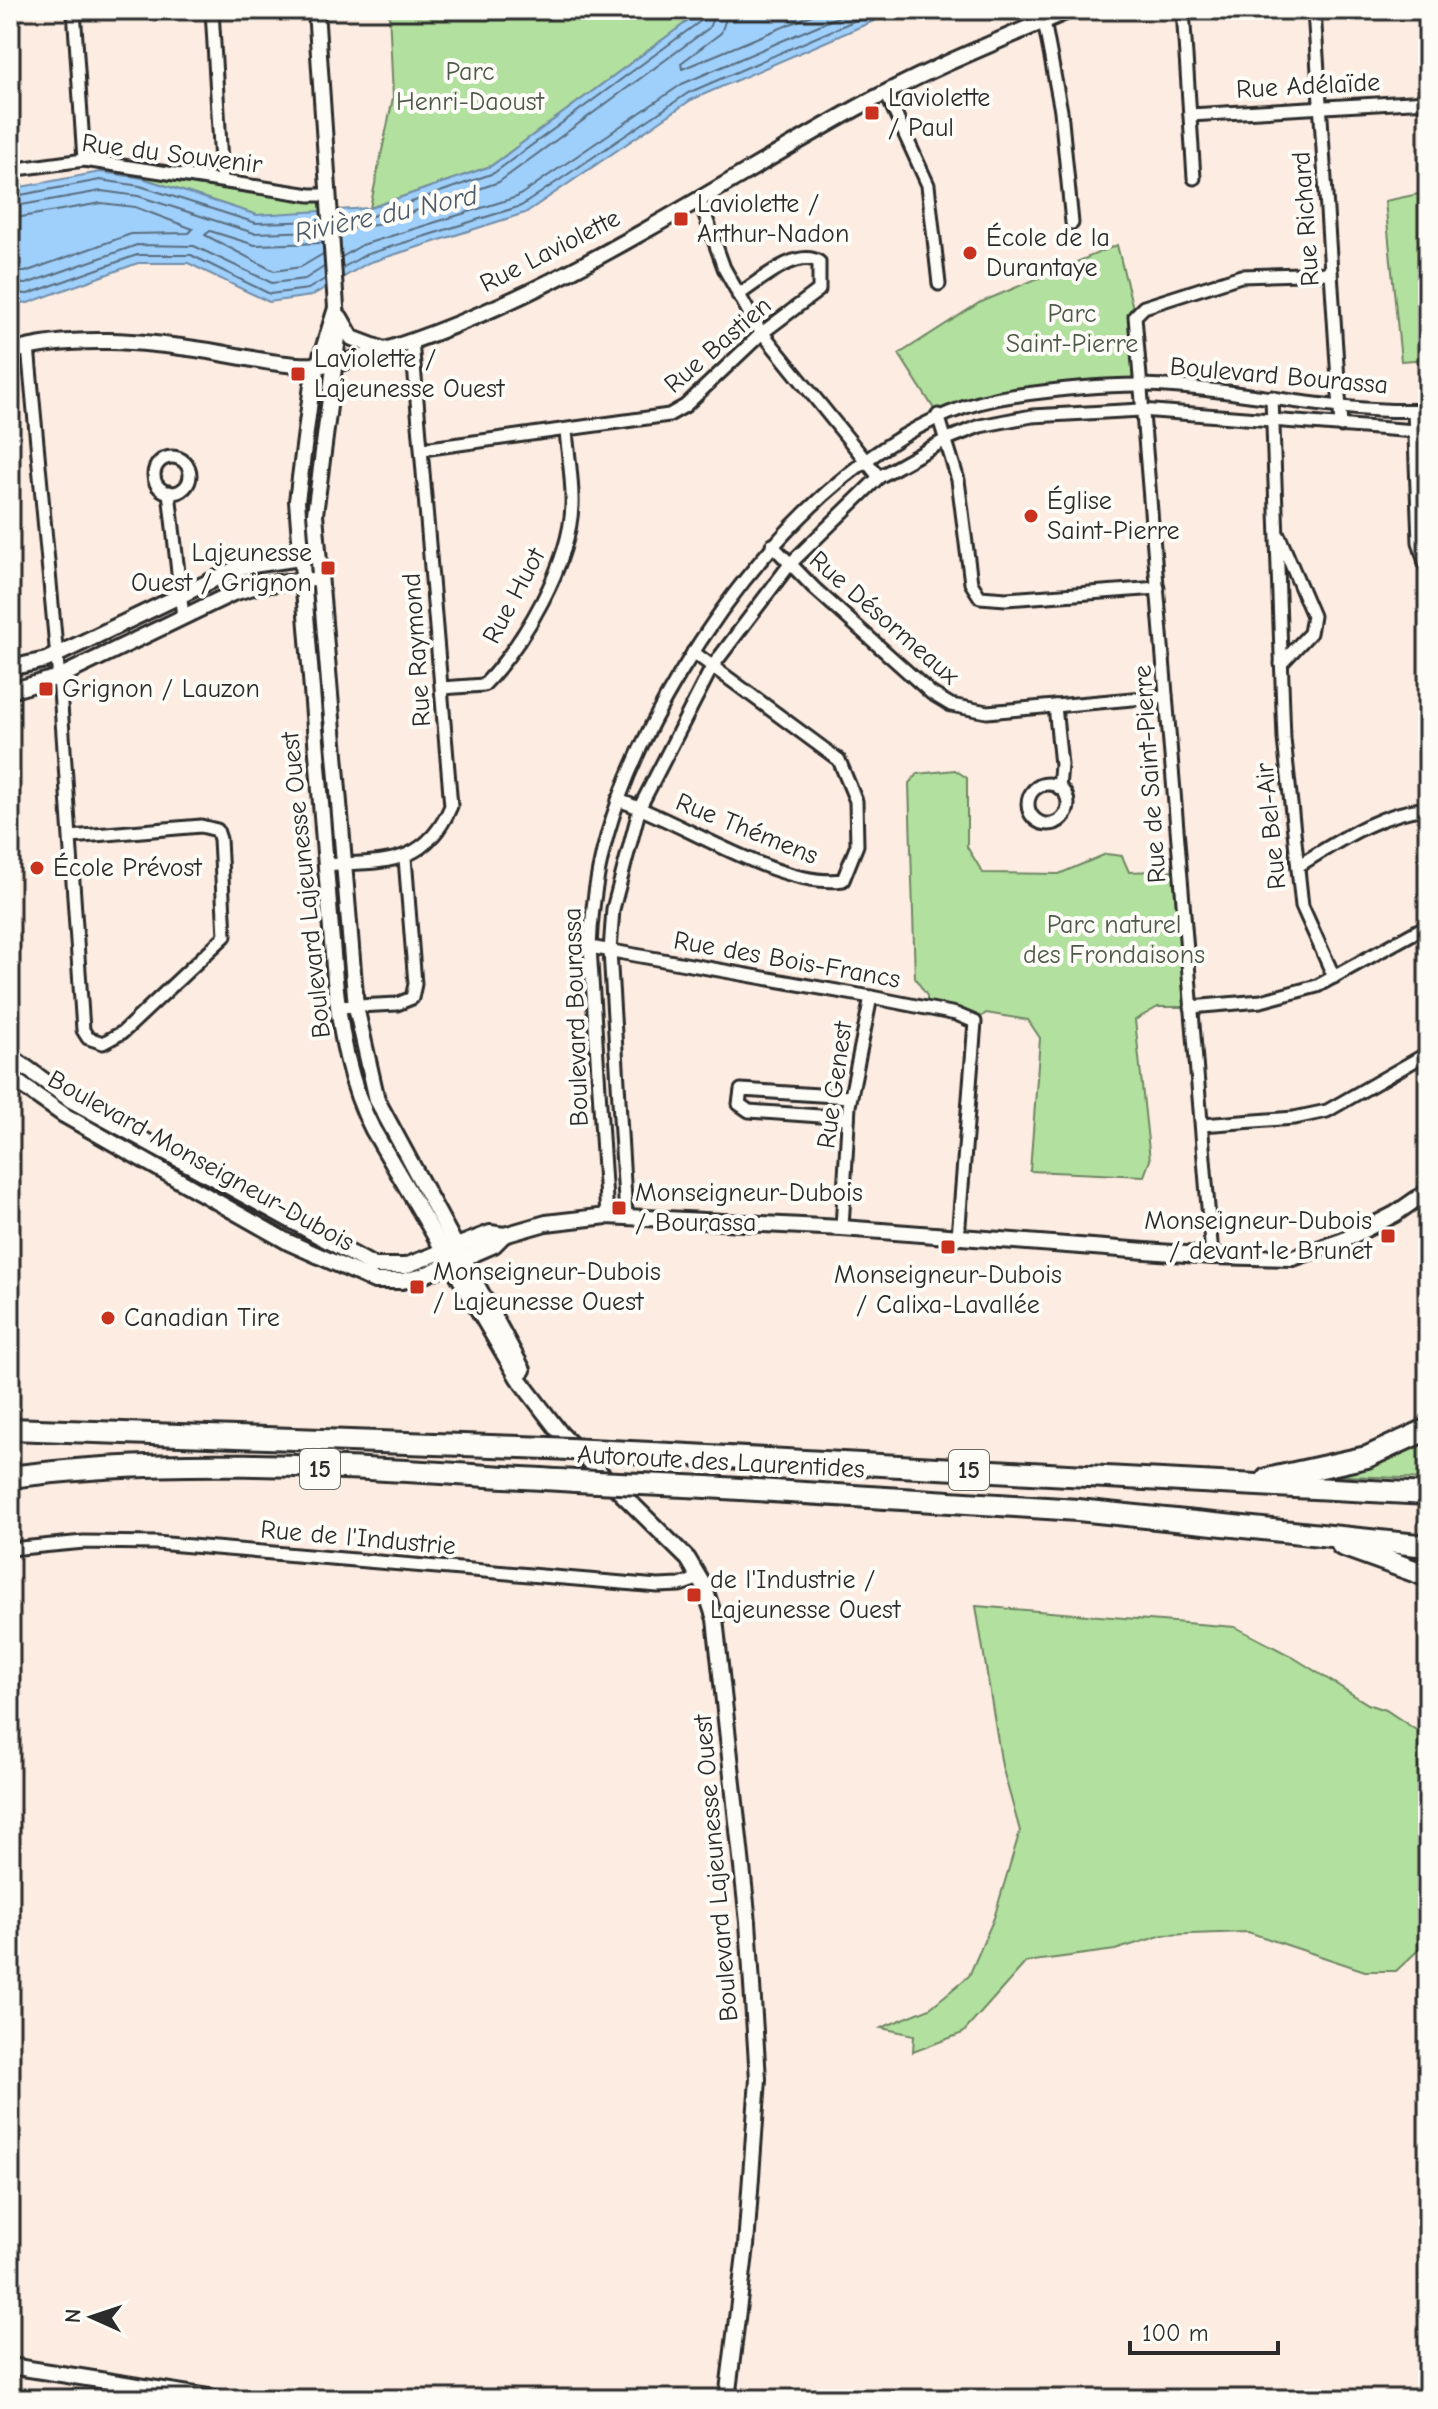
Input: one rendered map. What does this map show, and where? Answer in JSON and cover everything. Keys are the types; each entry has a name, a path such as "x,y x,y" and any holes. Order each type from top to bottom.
{"highway":[{"name":"Autoroute des Laurentides","path":"10,1426 549,1448 1428,1494"},
{"path":"1236,1485 1356,1460 1428,1429"},
{"name":"Autoroute des Laurentides","path":"10,1477 65,1470 225,1465 707,1487 1034,1507 1428,1546"},
{"path":"10,1470 65,1470"},
{"path":"1308,1533 1428,1576"}],"street":[{"path":"74,10 84,160"},
{"path":"212,10 222,180"},
{"name":"Boulevard Lajeunesse Ouest","path":"316,10 338,337 316,497 356,1007 377,1100 454,1255 535,1400 561,1434 680,1551 700,1578 713,1609 755,1997 758,2079 746,2246 726,2394"},
{"name":"Rue Laviolette","path":"10,352 69,342 130,343 208,351 271,363 317,365 334,364 412,341 551,284 886,93 1070,10"},
{"path":"1183,10 1194,178"},
{"name":"Rue Richard","path":"1314,10 1341,426"},
{"path":"1044,21 1061,111 1072,223"},
{"path":"886,93 928,185 939,284"},
{"name":"Rue Adélaïde","path":"1190,115 1428,101"},
{"name":"Rue du Souvenir","path":"10,170 84,160 310,195 328,195"},
{"path":"699,198 724,268 762,333 879,477"},
{"name":"Rue Bastien","path":"423,449 669,415 685,406 762,333 819,290 819,262 812,257 797,258 738,295"},
{"name":"Rue de Saint-Pierre","path":"1212,1256 1135,316 1144,307 1241,276 1331,273"},
{"path":"336,302 352,338 384,350"},
{"name":"Boulevard Lajeunesse Ouest","path":"336,302 312,385 297,501 338,1007 364,1113 454,1255"},
{"name":"Rue Raymond","path":"405,858 435,832 451,806 412,341"},
{"path":"28,347 59,677 83,1030 95,1041 113,1040 218,944 226,927 217,830 201,826 71,837"},
{"name":"Boulevard Bourassa","path":"607,1216 590,947 591,906 618,800 651,727 693,652 772,545 865,461 938,415 1030,394 1139,385 1339,405 1428,410"},
{"path":"1030,394 1032,416"},
{"name":"Rue Bel-Air","path":"1272,397 1284,739 1302,906 1334,977"},
{"name":"Boulevard Bourassa","path":"626,1216 610,951 613,909 640,807 712,667 790,564 879,477 947,439 994,422 1032,416 1141,410 1428,432"},
{"path":"1414,411 1428,573"},
{"path":"938,415 958,480 971,583 980,597 1006,599 1158,588"},
{"name":"Rue Huot","path":"442,688 484,685 536,611 563,555 572,506 566,431"},
{"path":"169,492 183,617"},
{"name":"Rue Bel-Air","path":"1277,532 1313,616 1310,633 1281,664"},
{"name":"Rue Désormeaux","path":"772,545 931,693 951,705 987,712 1166,696"},
{"path":"10,668 56,654 240,567 319,556"},
{"path":"10,691 59,677 246,589 321,579"},
{"name":"Rue Thémens","path":"618,800 640,807 786,874 822,883 843,880 857,845 856,801 839,760 693,652"},
{"path":"1055,706 1061,765 1059,788"},
{"path":"1298,866 1352,833 1394,813 1428,808"},
{"path":"325,865 405,858 415,991 406,1003 338,1007"},
{"path":"1191,1007 1261,1001 1317,986 1428,925"},
{"name":"Rue des Bois-Francs","path":"590,947 871,997 956,1014 975,1022 958,1237"},
{"name":"Rue Genest","path":"842,1228 850,1097 871,997"},
{"path":"1202,1125 1294,1118 1327,1111 1428,1053"},
{"name":"Boulevard Monseigneur-Dubois","path":"10,1056 71,1100 360,1260 388,1268 454,1255"},
{"name":"Boulevard Monseigneur-Dubois","path":"10,1077 76,1123 288,1242 360,1277 402,1281 490,1233 504,1235 574,1217 626,1216 842,1228 1279,1259 1308,1255 1395,1214 1428,1204"},
{"path":"848,1118 749,1111 739,1104 741,1090 850,1097"},
{"name":"Boulevard Monseigneur-Dubois","path":"1395,1214 1428,1191"},
{"name":"Rue de l'Industrie","path":"10,1549 84,1542 156,1543 658,1586 680,1585 700,1578"},
{"path":"10,2366 221,2399"}],"green space":[{"name":"Parc Henri-Daoust","path":"389,10 703,10 491,166 370,208 393,98"},
{"path":"142,169 328,195 329,213 257,215 142,178"},
{"path":"1428,192 1428,359 1401,361 1385,201"},
{"name":"Parc Saint-Pierre","path":"1117,245 1135,316 1139,385 1009,396 938,415 899,354 979,303"},
{"name":"Parc naturel des Frondaisons","path":"955,770 967,778 967,847 983,873 1059,874 1106,854 1122,856 1129,872 1180,870 1191,1007 1158,1007 1135,1020 1150,1160 1144,1176 1030,1171 1040,1038 1028,1020 986,1013 975,1022 927,1008 927,996 915,978 909,783 917,774"},
{"path":"1428,1438 1428,1479 1321,1475"},
{"path":"976,1606 1235,1627 1291,1656 1368,1704 1386,1710 1428,1738 1428,1941 1396,1971 1365,1971 1248,1932 1163,1935 1115,1950 1026,1962 963,2033 913,2052 914,2035 881,2028 930,2008 969,1976 994,1918 1020,1831 1002,1766"}],"water":[{"name":"Rivière du Nord","path":"703,10 899,10 691,100 525,213 368,263 311,296 269,302 188,263 138,263 28,303 10,301 10,189 100,172 142,178 257,215 370,208 491,166"}],"place":[{"name":"Laviolette / Paul","path":"872,113"},
{"name":"Laviolette / Arthur-Nadon","path":"681,219"},
{"name":"École de la Durantaye","path":"970,253"},
{"name":"Laviolette / Lajeunesse Ouest","path":"298,374"},
{"name":"Église Saint-Pierre","path":"1031,516"},
{"name":"Lajeunesse Ouest / Grignon","path":"328,568"},
{"name":"Grignon / Lauzon","path":"46,689"},
{"name":"École Prévost","path":"37,868"},
{"name":"Monseigneur-Dubois / Bourassa","path":"619,1208"},
{"name":"Monseigneur-Dubois / devant le Brunet","path":"1388,1236"},
{"name":"Monseigneur-Dubois / Calixa-Lavallée","path":"948,1247"},
{"name":"Monseigneur-Dubois / Lajeunesse Ouest","path":"417,1287"},
{"name":"Canadian Tire","path":"108,1318"},
{"name":"de l'Industrie / Lajeunesse Ouest","path":"694,1595"}]}
